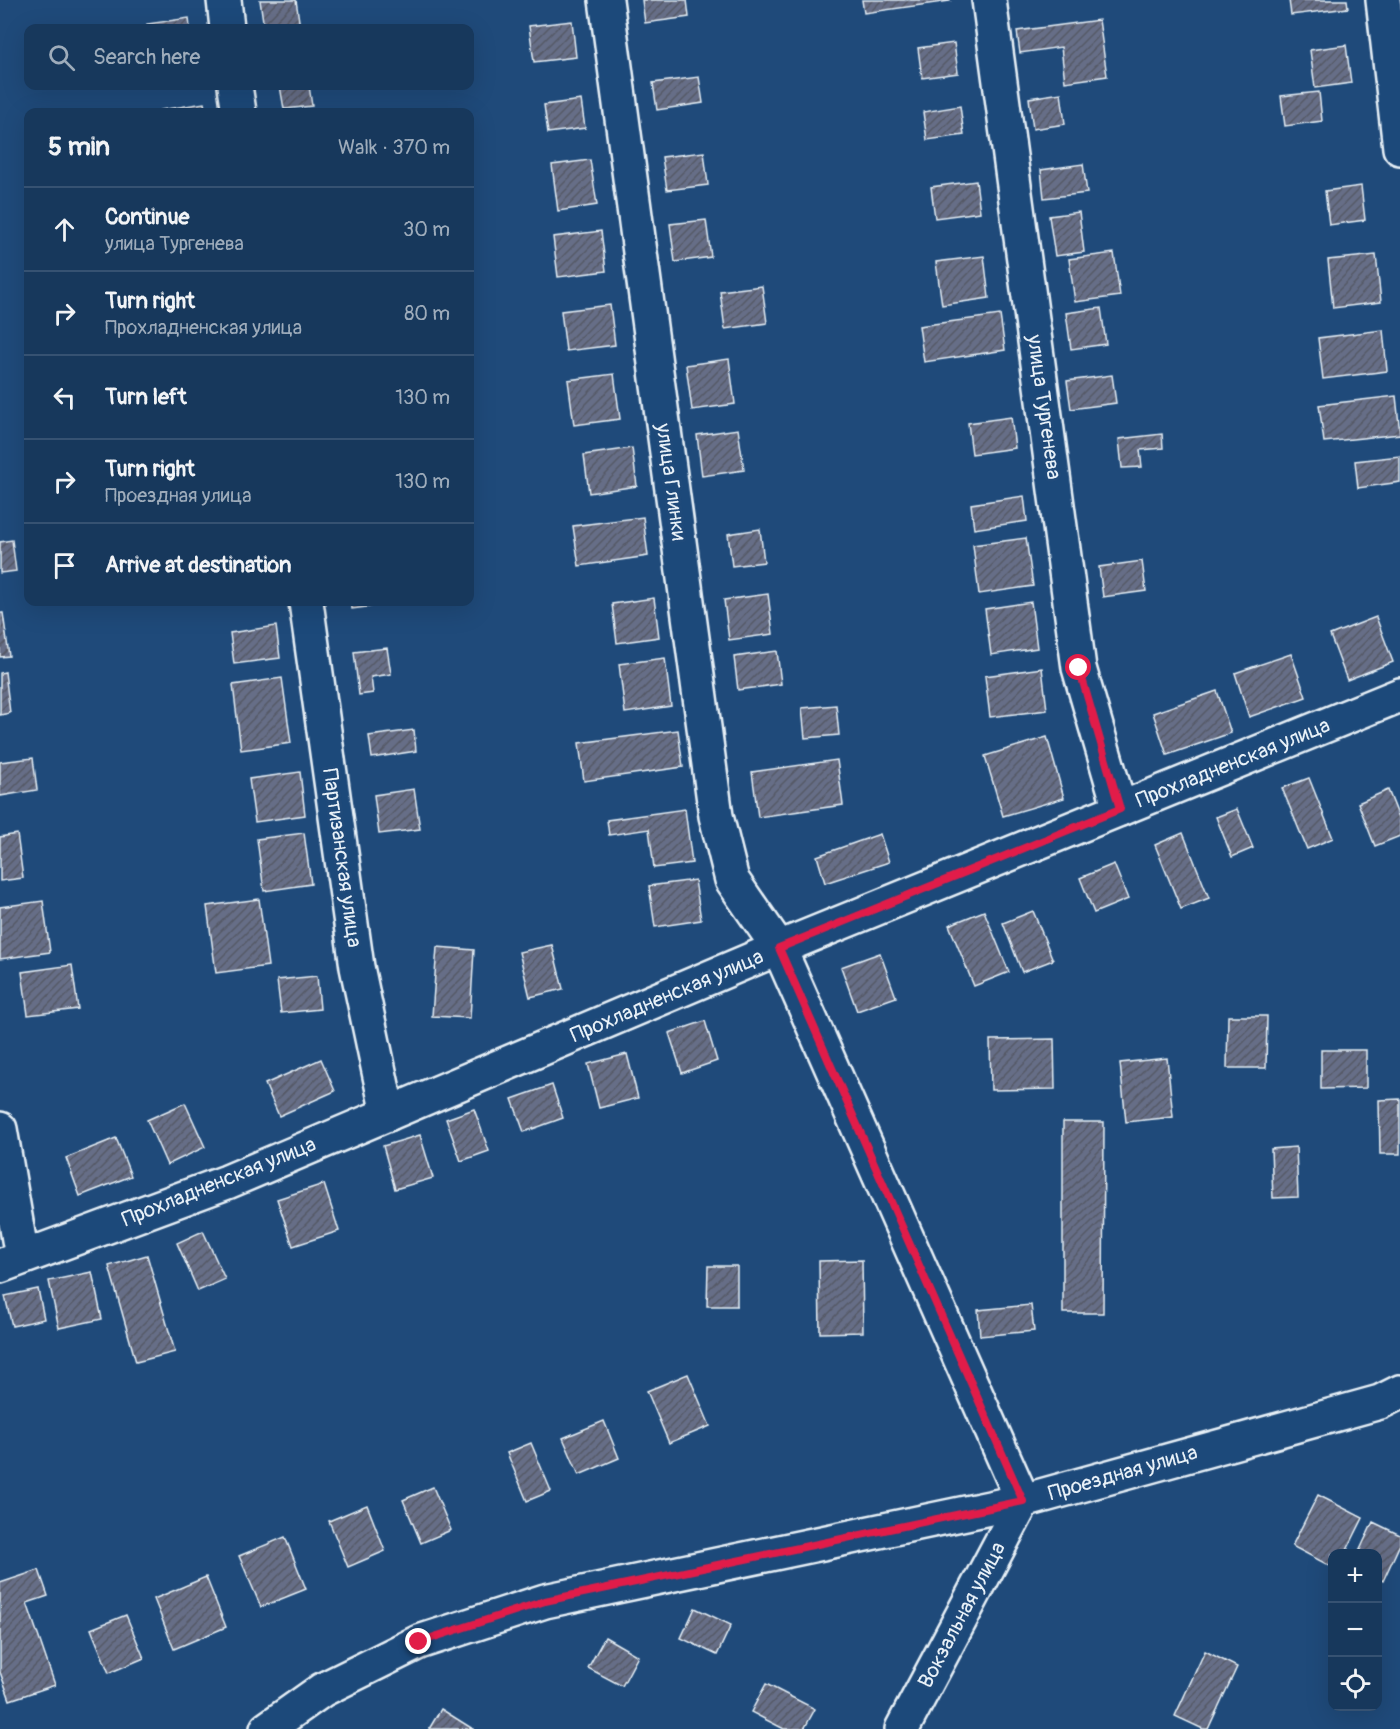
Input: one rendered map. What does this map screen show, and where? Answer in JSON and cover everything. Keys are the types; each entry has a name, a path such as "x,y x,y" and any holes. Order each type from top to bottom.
{"street":[{"path":"224,0 227,24"},
{"name":"улица Глинки","path":"606,0 716,816 732,880 779,948 1023,1501"},
{"name":"улица Тургенева","path":"989,0 1079,668 1120,809"},
{"path":"1383,0 1400,148"},
{"path":"236,90 238,108"},
{"name":"Партизанская улица","path":"307,606 357,967 388,1114"},
{"name":"Прохладненская улица","path":"11,1262 228,1182 779,948 1400,695"},
{"path":"0,1129 11,1262"},
{"name":"Проездная улица","path":"267,1729 322,1690 419,1642 545,1601 1023,1501 1380,1402 1400,1392"},
{"name":"Вокзальная улица","path":"902,1729 1023,1501"}],"building":[{"path":"260,0 296,0 299,24 263,24"},
{"path":"642,0 687,0 689,17 645,23"},
{"path":"862,0 949,0 950,1 864,13"},
{"path":"1289,0 1347,0 1348,8 1291,15"},
{"path":"189,18 190,24 147,24"},
{"path":"1099,20 1107,76 1065,82 1061,47 1020,53 1017,31"},
{"path":"572,21 576,57 534,62 529,26"},
{"path":"954,43 958,73 922,78 918,48"},
{"path":"1346,45 1351,83 1315,88 1310,50"},
{"path":"699,77 703,103 657,110 653,83"},
{"path":"281,90 310,90 312,106 284,108"},
{"path":"1319,92 1322,121 1285,126 1281,96"},
{"path":"1061,93 1065,124 1033,129 1029,98"},
{"path":"581,100 585,128 548,133 544,105"},
{"path":"204,103 205,108 173,108"},
{"path":"960,106 964,135 927,140 923,112"},
{"path":"704,152 708,185 667,190 662,157"},
{"path":"590,160 597,205 558,211 552,165"},
{"path":"1083,164 1087,193 1044,198 1041,170"},
{"path":"976,181 980,212 935,218 931,187"},
{"path":"1361,186 1365,220 1329,225 1325,191"},
{"path":"1079,212 1084,252 1055,256 1049,216"},
{"path":"706,220 711,257 675,262 670,224"},
{"path":"601,231 606,271 558,277 553,237"},
{"path":"1114,253 1120,296 1075,302 1069,259"},
{"path":"1376,255 1381,302 1333,308 1328,260"},
{"path":"984,256 989,298 942,305 936,262"},
{"path":"762,286 767,323 725,329 720,291"},
{"path":"610,305 615,345 566,351 561,311"},
{"path":"1101,308 1106,344 1071,349 1066,313"},
{"path":"1000,315 1005,350 924,362 919,326"},
{"path":"1383,330 1387,371 1323,379 1318,338"},
{"path":"729,359 735,404 692,410 686,365"},
{"path":"614,374 620,419 574,425 568,380"},
{"path":"1112,375 1116,403 1071,409 1067,381"},
{"path":"1396,396 1400,434 1324,442 1319,405"},
{"path":"1011,417 1015,448 972,454 968,423"},
{"path":"738,429 744,470 702,476 697,435"},
{"path":"1162,434 1163,448 1140,450 1142,467 1122,468 1119,439"},
{"path":"632,448 637,486 589,493 584,455"},
{"path":"1400,456 1400,482 1358,488 1355,461"},
{"path":"1024,496 1027,521 974,529 971,504"},
{"path":"643,517 648,556 579,566 573,526"},
{"path":"760,529 764,562 732,566 728,534"},
{"path":"1026,538 1033,586 979,594 973,545"},
{"path":"12,540 16,571 0,573 0,542"},
{"path":"1142,561 1146,591 1103,597 1099,567"},
{"path":"768,594 773,634 729,640 724,600"},
{"path":"654,598 659,637 617,643 612,604"},
{"path":"1031,602 1037,648 991,655 985,609"},
{"path":"352,606 374,606 352,609"},
{"path":"0,613 3,613 9,656 0,657"},
{"path":"1376,617 1393,662 1347,680 1330,635"},
{"path":"276,626 280,658 234,664 230,633"},
{"path":"387,648 391,674 371,677 373,693 359,695 354,652"},
{"path":"777,651 781,684 738,690 734,657"},
{"path":"1291,654 1306,697 1249,717 1235,673"},
{"path":"665,658 671,706 625,713 619,664"},
{"path":"1042,668 1047,710 990,717 985,676"},
{"path":"5,672 10,713 0,715 0,673"},
{"path":"282,678 291,743 241,750 233,685"},
{"path":"1217,691 1231,733 1167,755 1153,713"},
{"path":"836,705 839,735 805,738 802,708"},
{"path":"414,730 416,751 372,758 369,736"},
{"path":"678,730 683,767 584,781 579,743"},
{"path":"1047,737 1064,798 1003,816 985,756"},
{"path":"33,758 37,790 0,796 0,762"},
{"path":"837,760 843,805 758,817 752,772"},
{"path":"300,772 305,815 255,822 249,779"},
{"path":"1309,778 1333,838 1307,849 1282,788"},
{"path":"414,789 420,829 379,834 374,795"},
{"path":"1388,790 1400,820 1400,836 1375,846 1358,803"},
{"path":"685,809 692,863 654,868 649,829 609,835 607,820"},
{"path":"1237,809 1253,848 1232,857 1216,817"},
{"path":"304,833 311,884 264,891 257,839"},
{"path":"1183,833 1209,898 1181,909 1155,845"},
{"path":"17,834 23,878 0,881 0,837"},
{"path":"880,834 889,862 825,883 817,856"},
{"path":"1114,864 1128,899 1094,913 1080,878"},
{"path":"695,880 701,920 655,927 649,886"},
{"path":"259,899 268,966 216,973 207,906"},
{"path":"43,901 50,952 0,959 0,907"},
{"path":"984,911 1009,972 974,986 949,925"},
{"path":"1033,911 1053,960 1022,972 1003,923"},
{"path":"552,945 563,989 530,997 519,952"},
{"path":"437,947 474,950 470,1018 432,1016"},
{"path":"880,953 896,997 857,1011 841,967"},
{"path":"72,965 78,1009 28,1015 22,972"},
{"path":"317,976 320,1009 281,1013 277,980"},
{"path":"1228,1016 1267,1016 1266,1068 1227,1068"},
{"path":"705,1021 717,1061 682,1073 669,1033"},
{"path":"1054,1039 1055,1089 991,1090 990,1040"},
{"path":"1321,1050 1366,1050 1366,1088 1321,1089"},
{"path":"627,1054 638,1098 599,1108 588,1064"},
{"path":"1167,1058 1173,1117 1126,1122 1120,1063"},
{"path":"321,1059 335,1091 279,1116 265,1084"},
{"path":"552,1085 563,1118 524,1132 512,1099"},
{"path":"1400,1099 1400,1154 1380,1154 1379,1100"},
{"path":"185,1103 205,1147 167,1165 147,1120"},
{"path":"474,1109 489,1151 461,1161 446,1119"},
{"path":"1063,1122 1104,1122 1103,1313 1063,1313"},
{"path":"420,1135 433,1178 395,1189 383,1146"},
{"path":"116,1138 131,1176 80,1196 66,1158"},
{"path":"1296,1147 1298,1197 1273,1198 1271,1149"},
{"path":"324,1184 339,1231 293,1246 277,1199"},
{"path":"203,1231 225,1279 198,1291 177,1243"},
{"path":"147,1255 175,1352 136,1362 109,1266"},
{"path":"862,1260 863,1332 820,1333 819,1261"},
{"path":"708,1266 737,1266 737,1306 707,1306"},
{"path":"92,1272 102,1319 59,1328 49,1281"},
{"path":"38,1289 44,1319 12,1326 5,1296"},
{"path":"1031,1305 1034,1331 980,1336 978,1310"},
{"path":"688,1374 710,1426 669,1443 647,1391"},
{"path":"604,1421 619,1458 579,1475 563,1438"},
{"path":"531,1443 551,1491 527,1501 507,1453"},
{"path":"433,1487 451,1530 421,1543 403,1500"},
{"path":"1318,1495 1363,1518 1348,1549 1328,1549 1328,1565 1292,1546"},
{"path":"367,1505 385,1551 348,1567 329,1521"},
{"path":"1373,1522 1400,1535 1400,1544 1383,1581 1382,1549 1360,1549"},
{"path":"285,1537 306,1589 261,1607 239,1556"},
{"path":"39,1570 48,1596 27,1603 55,1685 10,1700 0,1672 0,1583"},
{"path":"206,1577 226,1627 174,1649 154,1599"},
{"path":"695,1608 731,1625 717,1655 681,1638"},
{"path":"126,1615 144,1658 109,1673 91,1629"},
{"path":"605,1637 638,1656 622,1686 588,1668"},
{"path":"1205,1651 1237,1667 1208,1729 1203,1729 1175,1716"},
{"path":"766,1684 815,1709 804,1729 784,1729 751,1712"},
{"path":"441,1709 473,1729 429,1729"}],"route":[{"path":"419,1642 545,1601 1023,1501 779,948 1120,809 1079,668"}]}
